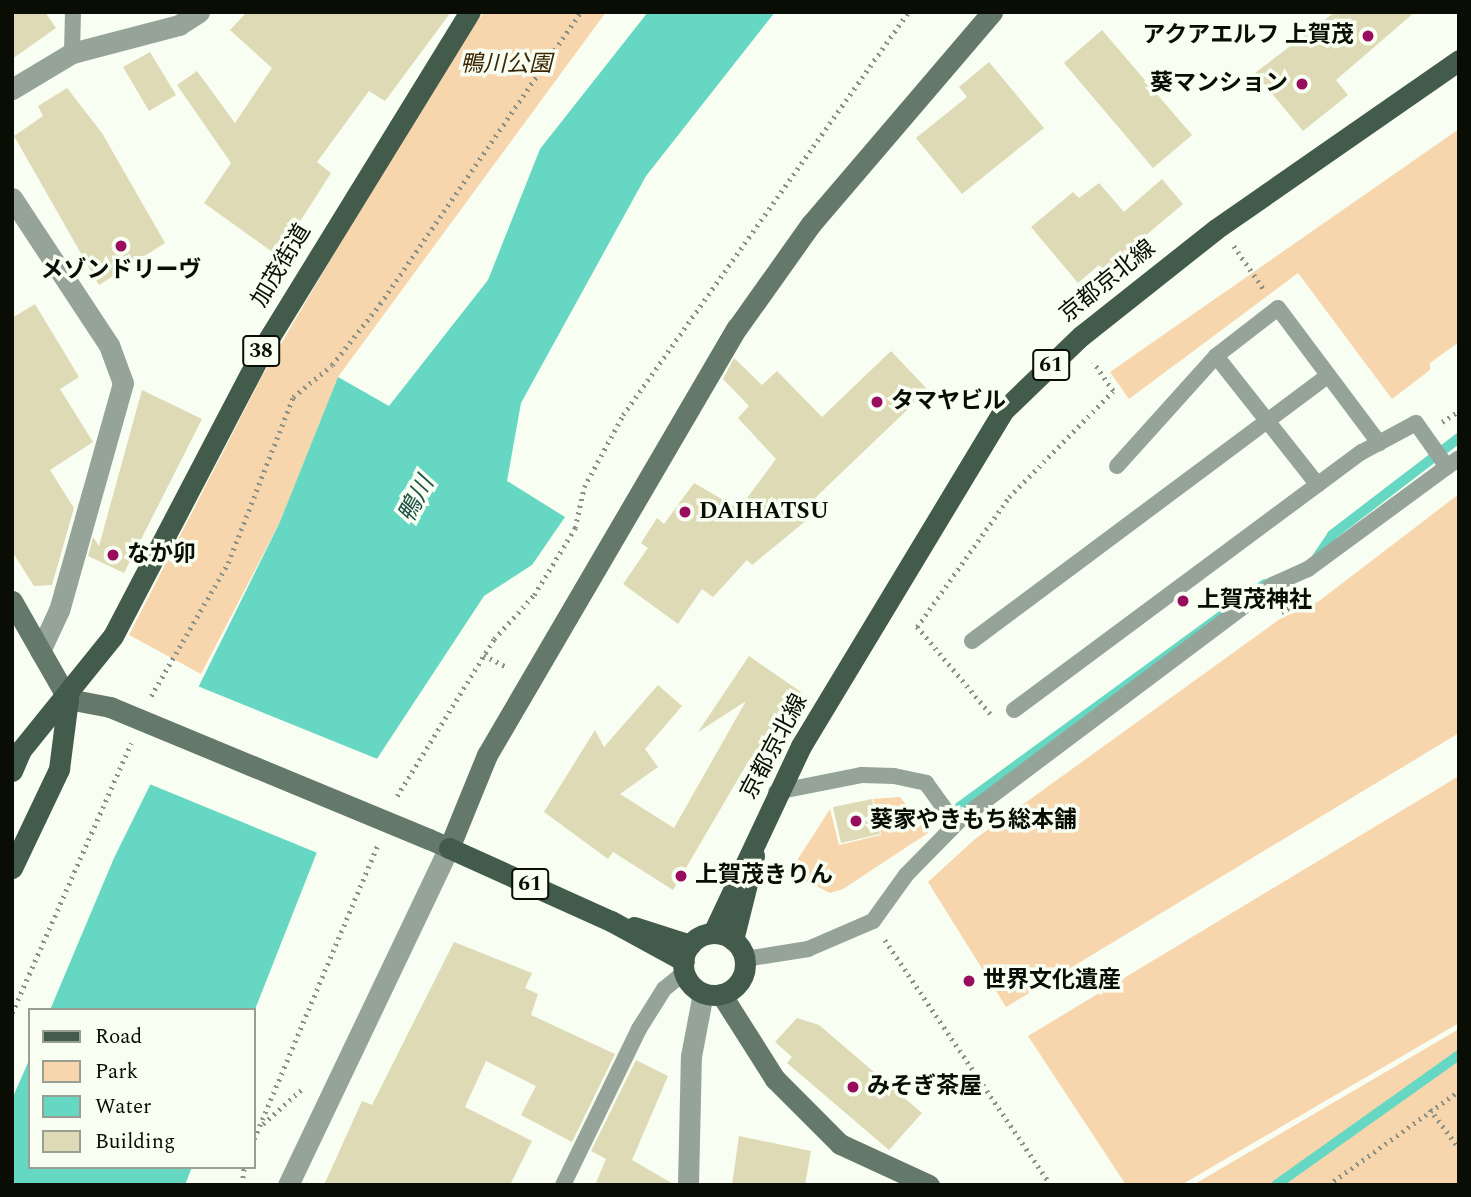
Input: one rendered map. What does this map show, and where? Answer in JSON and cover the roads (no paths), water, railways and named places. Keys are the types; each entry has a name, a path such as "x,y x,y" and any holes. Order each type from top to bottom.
{"main road":[{"name":"加茂街道","path":"12,771 21,750 68,699 113,636 266,343 470,12"},
{"name":"京都京北線","path":"723,937 776,792 1004,410 1082,336 1216,229 1459,60"},
{"name":"加茂街道","path":"12,868 60,769 68,699"},
{"name":"61","path":"449,848 611,921 686,959 712,994"},
{"path":"686,959 723,937 745,959 738,985 712,994"}],"street":[{"path":"12,89 72,53 179,25 199,12"},
{"path":"288,1185 449,848 487,755 737,328 811,225 992,12"},
{"path":"12,198 109,345 123,383 60,610 40,651"},
{"path":"12,601 68,699 110,707 449,848"},
{"path":"688,1185 691,1056 712,994"},
{"path":"712,994 775,1079 840,1144 929,1185"}],"lane":[{"path":"72,53 73,12"},
{"path":"1117,466 1216,356 1278,308 1379,443"},
{"path":"1216,356 1318,485"},
{"path":"971,641 1328,376"},
{"path":"745,959 808,949 873,921 956,823 1158,668 1272,585 1308,569 1453,462 1416,423 1379,443 1318,485 1014,710"},
{"path":"776,792 862,775 894,776 926,783 956,823"},
{"path":"563,1185 639,1029 686,959"}],"water":[{"name":"鴨川","path":"648,12 775,12 646,176 521,403 507,481 565,517 532,565 484,596 319,847 256,1008 51,1008 114,858 279,524 338,377 389,406 488,280 540,149"},
{"path":"28,1063 28,1169 191,1169 185,1185 12,1185 12,1099"}],"waterway":[{"path":"1316,559 1332,535 1459,438"},
{"path":"958,808 1265,584"},
{"path":"1276,1185 1459,1055"}],"place":[{"name":"アクアエルフ 上賀茂","path":"1368,36"},
{"name":"葵マンション","path":"1302,84"},
{"name":"メゾンドリーヴ","path":"121,246"},
{"name":"タマヤビル","path":"877,402"},
{"name":"DAIHATSU","path":"685,512"},
{"name":"なか卯","path":"113,555"},
{"name":"上賀茂神社","path":"1183,601"},
{"name":"葵家やきもち総本舗","path":"856,821"},
{"name":"上賀茂きりん","path":"681,876"},
{"name":"世界文化遺産","path":"969,981"},
{"name":"みそぎ茶屋","path":"853,1087"}],"park label":[{"name":"鴨川公園","path":"506,65"}]}
